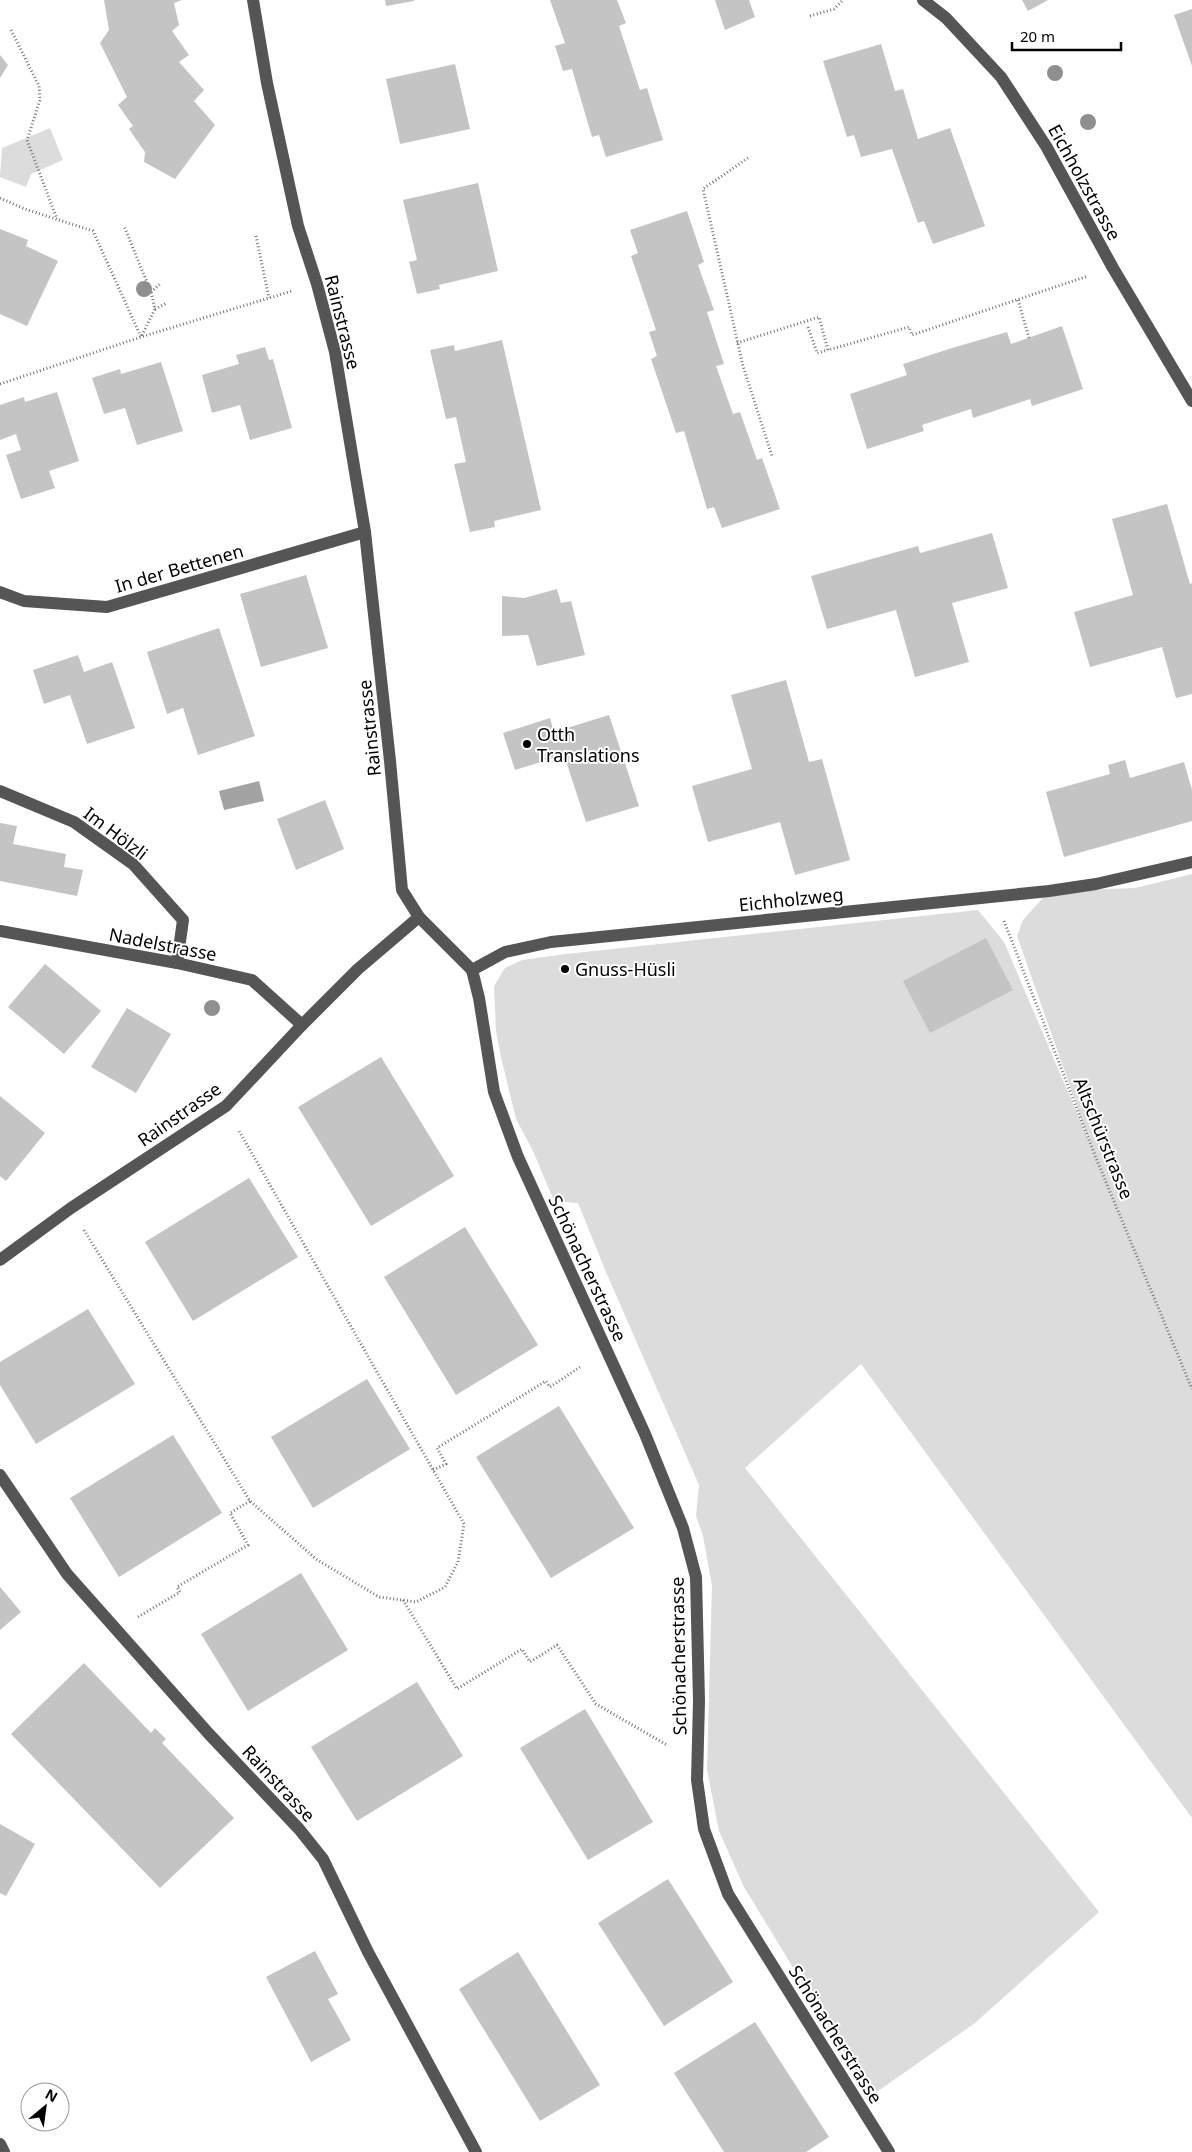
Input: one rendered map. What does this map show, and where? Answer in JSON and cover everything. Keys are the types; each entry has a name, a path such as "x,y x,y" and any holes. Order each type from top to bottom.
{"street":[{"name":"Rainstrasse","path":"0,1260 71,1208 226,1106 358,969 419,917 402,890 365,532 335,352 317,284 298,226 267,83 253,0"},
{"name":"Eichholzstrasse","path":"923,0 946,18 1001,77 1046,146 1113,268 1192,401"},
{"name":"In der Bettenen","path":"0,592 24,601 107,607 365,532"},
{"name":"Im Hölzli","path":"0,791 74,822 134,864 184,920 177,963"},
{"name":"Eichholzweg","path":"472,970 505,952 551,942 994,896 1049,892 1096,884 1192,862"},
{"path":"419,917 472,970"},
{"name":"Nadelstrasse","path":"0,931 177,963 252,980 302,1025"},
{"name":"Schönacherstrasse","path":"472,970 479,998 494,1092 518,1157 645,1434 686,1536 696,1577 699,1701 697,1780 704,1829 728,1894 889,2152"},
{"name":"Rainstrasse","path":"0,1475 67,1574 209,1734 299,1829 323,1859 368,1952 476,2152"},
{"path":"0,2144 4,2152"}],"path":[{"path":"810,16 834,9 843,0"},
{"path":"11,30 40,86 40,100 27,140 57,220"},
{"path":"748,158 703,189 737,343 772,456"},
{"path":"0,198 57,220 93,231 141,337"},
{"path":"124,226 151,292 155,308 141,337"},
{"path":"256,236 270,298"},
{"path":"808,327 817,353 909,327 912,336 1089,276"},
{"path":"151,292 161,283"},
{"path":"0,384 141,337 297,290"},
{"path":"1018,300 1029,338"},
{"path":"155,308 167,303"},
{"path":"737,343 819,317 828,350"},
{"name":"Altschürstrasse","path":"994,896 1096,1158 1192,1390"},
{"path":"71,1208 250,1501 316,1559 379,1598 416,1602 444,1587 458,1562 464,1524 226,1106"},
{"path":"433,1470 446,1464 437,1448 546,1380 550,1386 580,1367"},
{"path":"117,1630 180,1592 177,1587 248,1545 230,1513 250,1501"},
{"path":"403,1600 457,1689 522,1649 530,1662 557,1645 596,1704 667,1744"}],"shaded area":[{"path":"50,128 63,160 31,174 26,187 0,177 2,148"},
{"path":"259,781 264,801 224,810 219,791"},
{"path":"1192,874 1192,1818 861,1364 745,1468 1099,1912 975,2023 871,2096 744,1887 719,1831 707,1770 712,1586 703,1536 696,1516 699,1485 578,1203 554,1201 533,1151 516,1119 496,1031 494,986 505,968 522,960 978,910 1004,942 1091,1146 1017,936 1023,920 1049,891 1135,888"}],"building":[{"path":"104,0 182,0 174,3 179,25 172,31 189,55 179,62 204,90 194,101 215,125 175,179 144,162 145,152 129,129 133,126 118,105 127,97 100,43 109,30"},
{"path":"385,0 414,0 414,1 386,6"},
{"path":"550,0 617,0 626,23 619,26 640,90 647,88 663,140 606,157 599,135 592,137 572,69 563,71 555,46 565,43"},
{"path":"715,0 749,0 755,17 725,30"},
{"path":"1022,0 1048,0 1028,11"},
{"path":"1192,9 1192,66 1174,15"},
{"path":"881,44 895,91 903,89 918,139 950,128 985,226 933,244 924,221 918,223 892,149 861,157 854,135 847,137 823,61"},
{"path":"0,55 8,65 0,78"},
{"path":"455,64 470,129 400,144 386,79"},
{"path":"478,183 498,271 439,285 440,289 417,294 409,262 417,260 403,200"},
{"path":"687,211 704,262 698,265 714,310 707,312 724,364 716,366 733,414 740,412 757,460 762,458 780,509 722,528 714,507 707,509 684,431 676,433 651,359 657,356 649,332 656,330 631,256 638,253 630,230"},
{"path":"0,229 28,240 26,246 58,261 27,326 0,314"},
{"path":"1062,326 1083,389 1032,406 1030,399 973,418 971,409 922,425 924,431 867,449 850,394 907,375 903,364 952,348 1007,332 1011,344"},
{"path":"502,340 541,510 494,521 495,527 470,532 454,464 466,462 456,417 446,419 430,350 454,345 455,351"},
{"path":"265,347 269,360 273,359 292,428 250,440 240,405 212,413 202,375 239,364 236,355"},
{"path":"161,362 183,431 137,445 125,408 104,414 92,378 120,369 121,374"},
{"path":"57,392 79,461 49,471 55,488 21,499 6,455 21,450 16,434 0,440 0,405 24,397 25,402"},
{"path":"1167,504 1190,584 1192,583 1192,694 1176,698 1162,647 1090,667 1074,612 1133,595 1112,519"},
{"path":"992,533 1008,588 952,603 969,662 915,677 896,610 827,629 811,576 918,546 920,553"},
{"path":"306,575 328,648 261,667 240,594"},
{"path":"557,589 561,603 571,601 585,655 537,666 528,635 502,636 502,596 524,598"},
{"path":"219,628 255,736 198,755 183,708 167,714 147,652"},
{"path":"78,655 84,672 112,662 135,728 87,744 70,695 44,704 33,670"},
{"path":"786,680 809,762 822,759 850,860 795,875 780,822 708,842 692,786 752,769 731,695"},
{"path":"609,715 639,806 586,822 564,755 515,770 503,733 550,718 554,732"},
{"path":"1125,760 1130,778 1184,762 1192,790 1192,821 1064,857 1046,792 1110,774 1108,765"},
{"path":"325,800 344,849 296,870 277,819"},
{"path":"0,823 17,826 13,844 66,854 64,867 83,870 77,896 0,881"},
{"path":"986,938 1013,990 930,1033 903,981"},
{"path":"45,964 101,1011 64,1054 8,1007"},
{"path":"127,1008 171,1034 136,1093 91,1067"},
{"path":"381,1057 454,1176 371,1226 298,1107"},
{"path":"0,1096 45,1133 6,1181 0,1176"},
{"path":"249,1178 298,1257 193,1321 145,1242"},
{"path":"465,1227 538,1345 456,1395 384,1277"},
{"path":"88,1309 135,1384 36,1444 0,1385 0,1362"},
{"path":"367,1379 410,1449 313,1508 271,1437"},
{"path":"559,1406 634,1528 551,1578 476,1457"},
{"path":"173,1435 222,1513 119,1577 70,1498"},
{"path":"301,1573 348,1650 248,1711 201,1634"},
{"path":"0,1587 21,1612 0,1630"},
{"path":"84,1663 151,1733 155,1728 166,1739 162,1743 234,1818 160,1888 11,1734"},
{"path":"417,1682 463,1756 357,1821 311,1747"},
{"path":"585,1709 653,1822 588,1860 520,1748"},
{"path":"0,1824 35,1844 6,1896 0,1893"},
{"path":"668,1879 733,1982 664,2026 598,1923"},
{"path":"315,1951 338,1994 328,1999 351,2040 311,2062 266,1977"},
{"path":"518,1952 600,2085 540,2121 459,1989"},
{"path":"755,2022 829,2137 806,2152 724,2152 674,2073"}],"place":[{"name":"Otth Translations","path":"527,744"},
{"name":"Gnuss-Hüsli","path":"565,969"}]}
